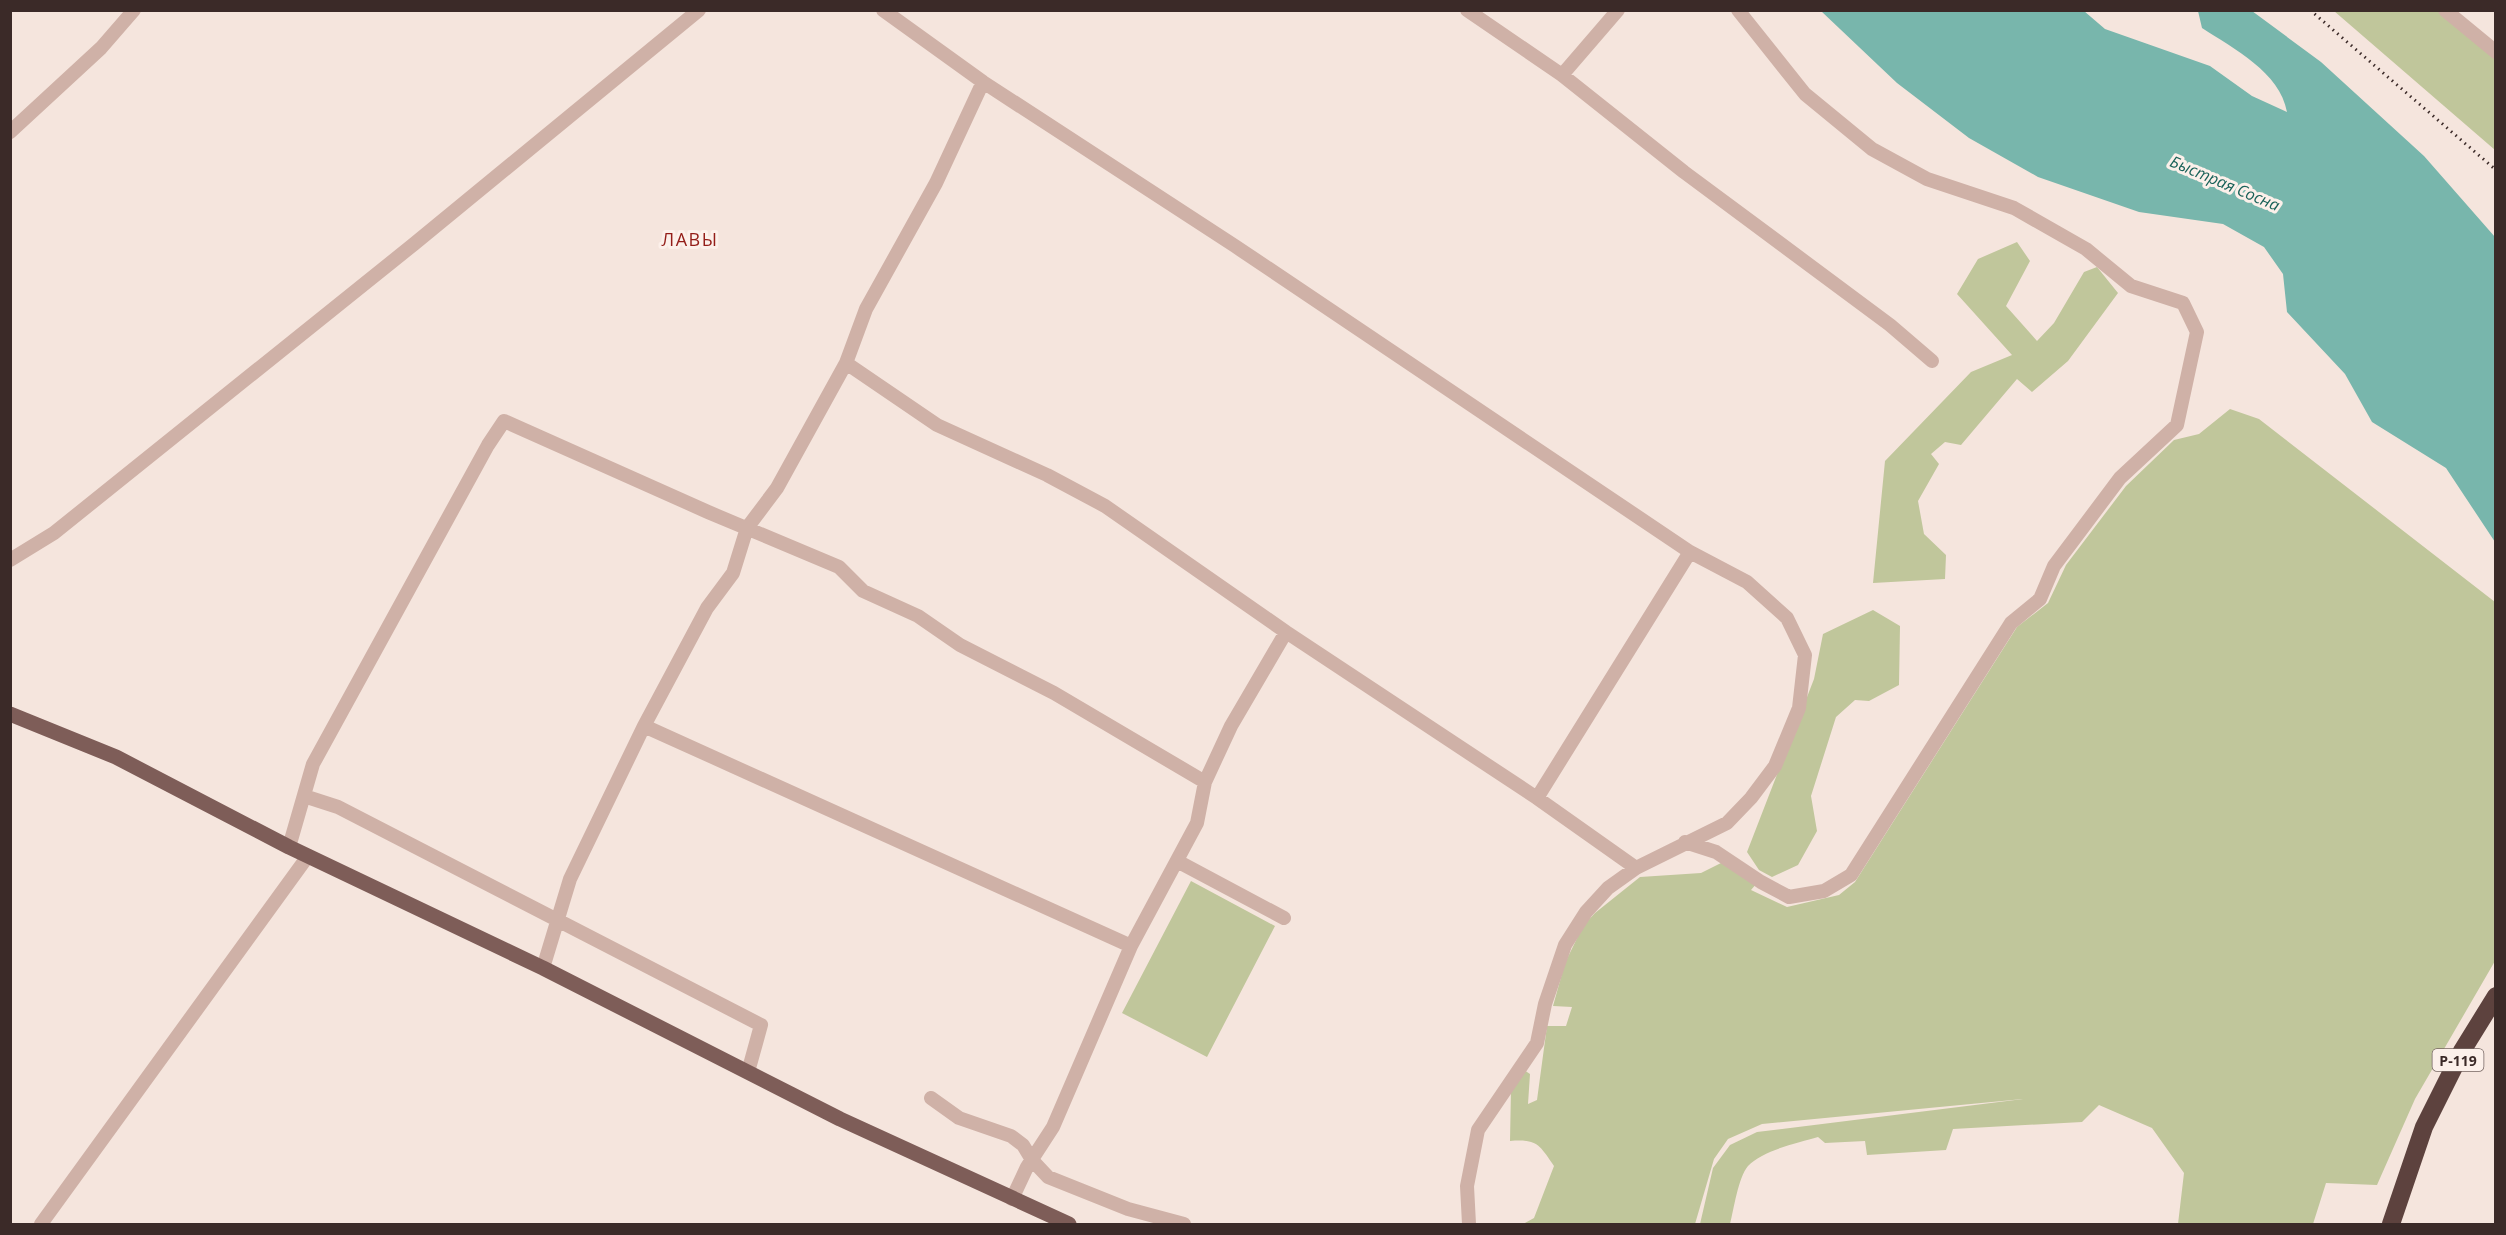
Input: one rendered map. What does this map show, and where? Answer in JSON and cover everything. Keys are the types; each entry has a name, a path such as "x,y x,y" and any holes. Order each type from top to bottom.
{"highway":[{"name":"Р-119","path":"2391,1224 2424,1127 2462,1052 2496,996"}],"main road":[{"path":"10,714 116,757 289,847 543,968 840,1119 1069,1224"}],"street":[{"path":"10,132 101,48 134,10"},
{"path":"883,10 983,82 1235,246 1690,552 1747,582 1787,618 1805,655 1799,708 1775,766 1751,798 1727,824 1636,868 1608,888 1586,912 1565,945 1545,1004 1537,1043 1479,1130 1467,1186 1469,1224"},
{"path":"1467,10 1562,75 1684,172 1890,325 1932,360"},
{"path":"1562,75 1618,10"},
{"path":"1685,843 1716,852 1761,882 1789,897 1824,891 1851,875 2011,623 2040,599 2054,566 2120,478 2177,425 2197,332 2183,303 2131,286 2086,249 2014,208 1927,179 1872,149 1805,94 1738,10"},
{"path":"2445,10 2496,52"},
{"path":"10,560 54,533 414,244 691,12"},
{"path":"543,968 570,879 644,726 707,608 733,573 747,528 777,488 846,363 866,309 936,183 983,82"},
{"path":"846,363 937,425 1047,475 1105,506 1286,632 1537,798 1636,868"},
{"path":"289,847 313,764 482,455 504,421 839,567 863,591 918,616 960,645 1053,693 1205,782"},
{"path":"1537,798 1690,552"},
{"path":"1012,1199 1032,1160 1053,1127 1131,946 1197,823 1205,782 1231,726 1286,632"},
{"path":"644,726 1131,946"},
{"path":"304,796 338,807 761,1025 748,1072"},
{"path":"40,1224 308,856"},
{"path":"1177,861 1284,918"},
{"path":"931,1098 959,1118 1011,1136 1023,1145 1032,1160 1048,1178 1128,1209 1184,1224"}],"green space":[{"path":"2334,11 2445,11 2495,52 2495,150"},
{"path":"2017,242 2030,261 2006,306 2037,341 2054,323 2084,272 2097,267 2118,293 2068,361 2032,392 2017,379 1961,445 1945,442 1931,454 1939,464 1918,501 1924,534 1946,555 1945,579 1873,583 1885,461 1971,372 2012,355 1957,294 1978,259"},
{"path":"2230,409 2259,419 2495,602 2495,961 2415,1099 2377,1185 2326,1183 2313,1224 2178,1224 2184,1173 2152,1128 2099,1105 2082,1122 1953,1129 1946,1150 1867,1155 1865,1141 1825,1143 1818,1137 1791,1145 1771,1151 1748,1166 1739,1186 1730,1224 1700,1224 1713,1168 1730,1145 1757,1132 2023,1099 1762,1124 1728,1139 1714,1159 1695,1224 1523,1224 1534,1218 1554,1166 1541,1148 1532,1142 1510,1141 1511,1089 1524,1070 1530,1074 1528,1104 1537,1100 1547,1026 1566,1026 1572,1007 1553,1006 1565,963 1583,926 1595,913 1640,877 1701,873 1721,863 1757,883 1751,890 1787,907 1839,895 1855,882 2017,627 2048,603 2066,565 2126,486 2174,440 2199,434"},
{"path":"1873,610 1900,626 1899,685 1869,701 1855,700 1836,717 1811,796 1817,831 1798,865 1772,877 1759,870 1747,852 1814,679 1823,634"},
{"path":"1191,881 1275,926 1207,1057 1122,1013"}],"water":[{"name":"Быстрая Сосна","path":"1821,11 2084,11 2105,29 2210,66 2252,96 2287,112 2283,98 2265,73 2241,53 2202,28 2198,11 2252,11 2321,62 2424,156 2495,237 2495,542 2446,468 2372,422 2345,374 2287,312 2283,274 2264,247 2223,224 2139,212 2038,177 1969,138 1897,83"}],"railway":[{"path":"2310,10 2496,170"}],"district":[{"name":"ЛАВЫ","path":"690,239"}]}
